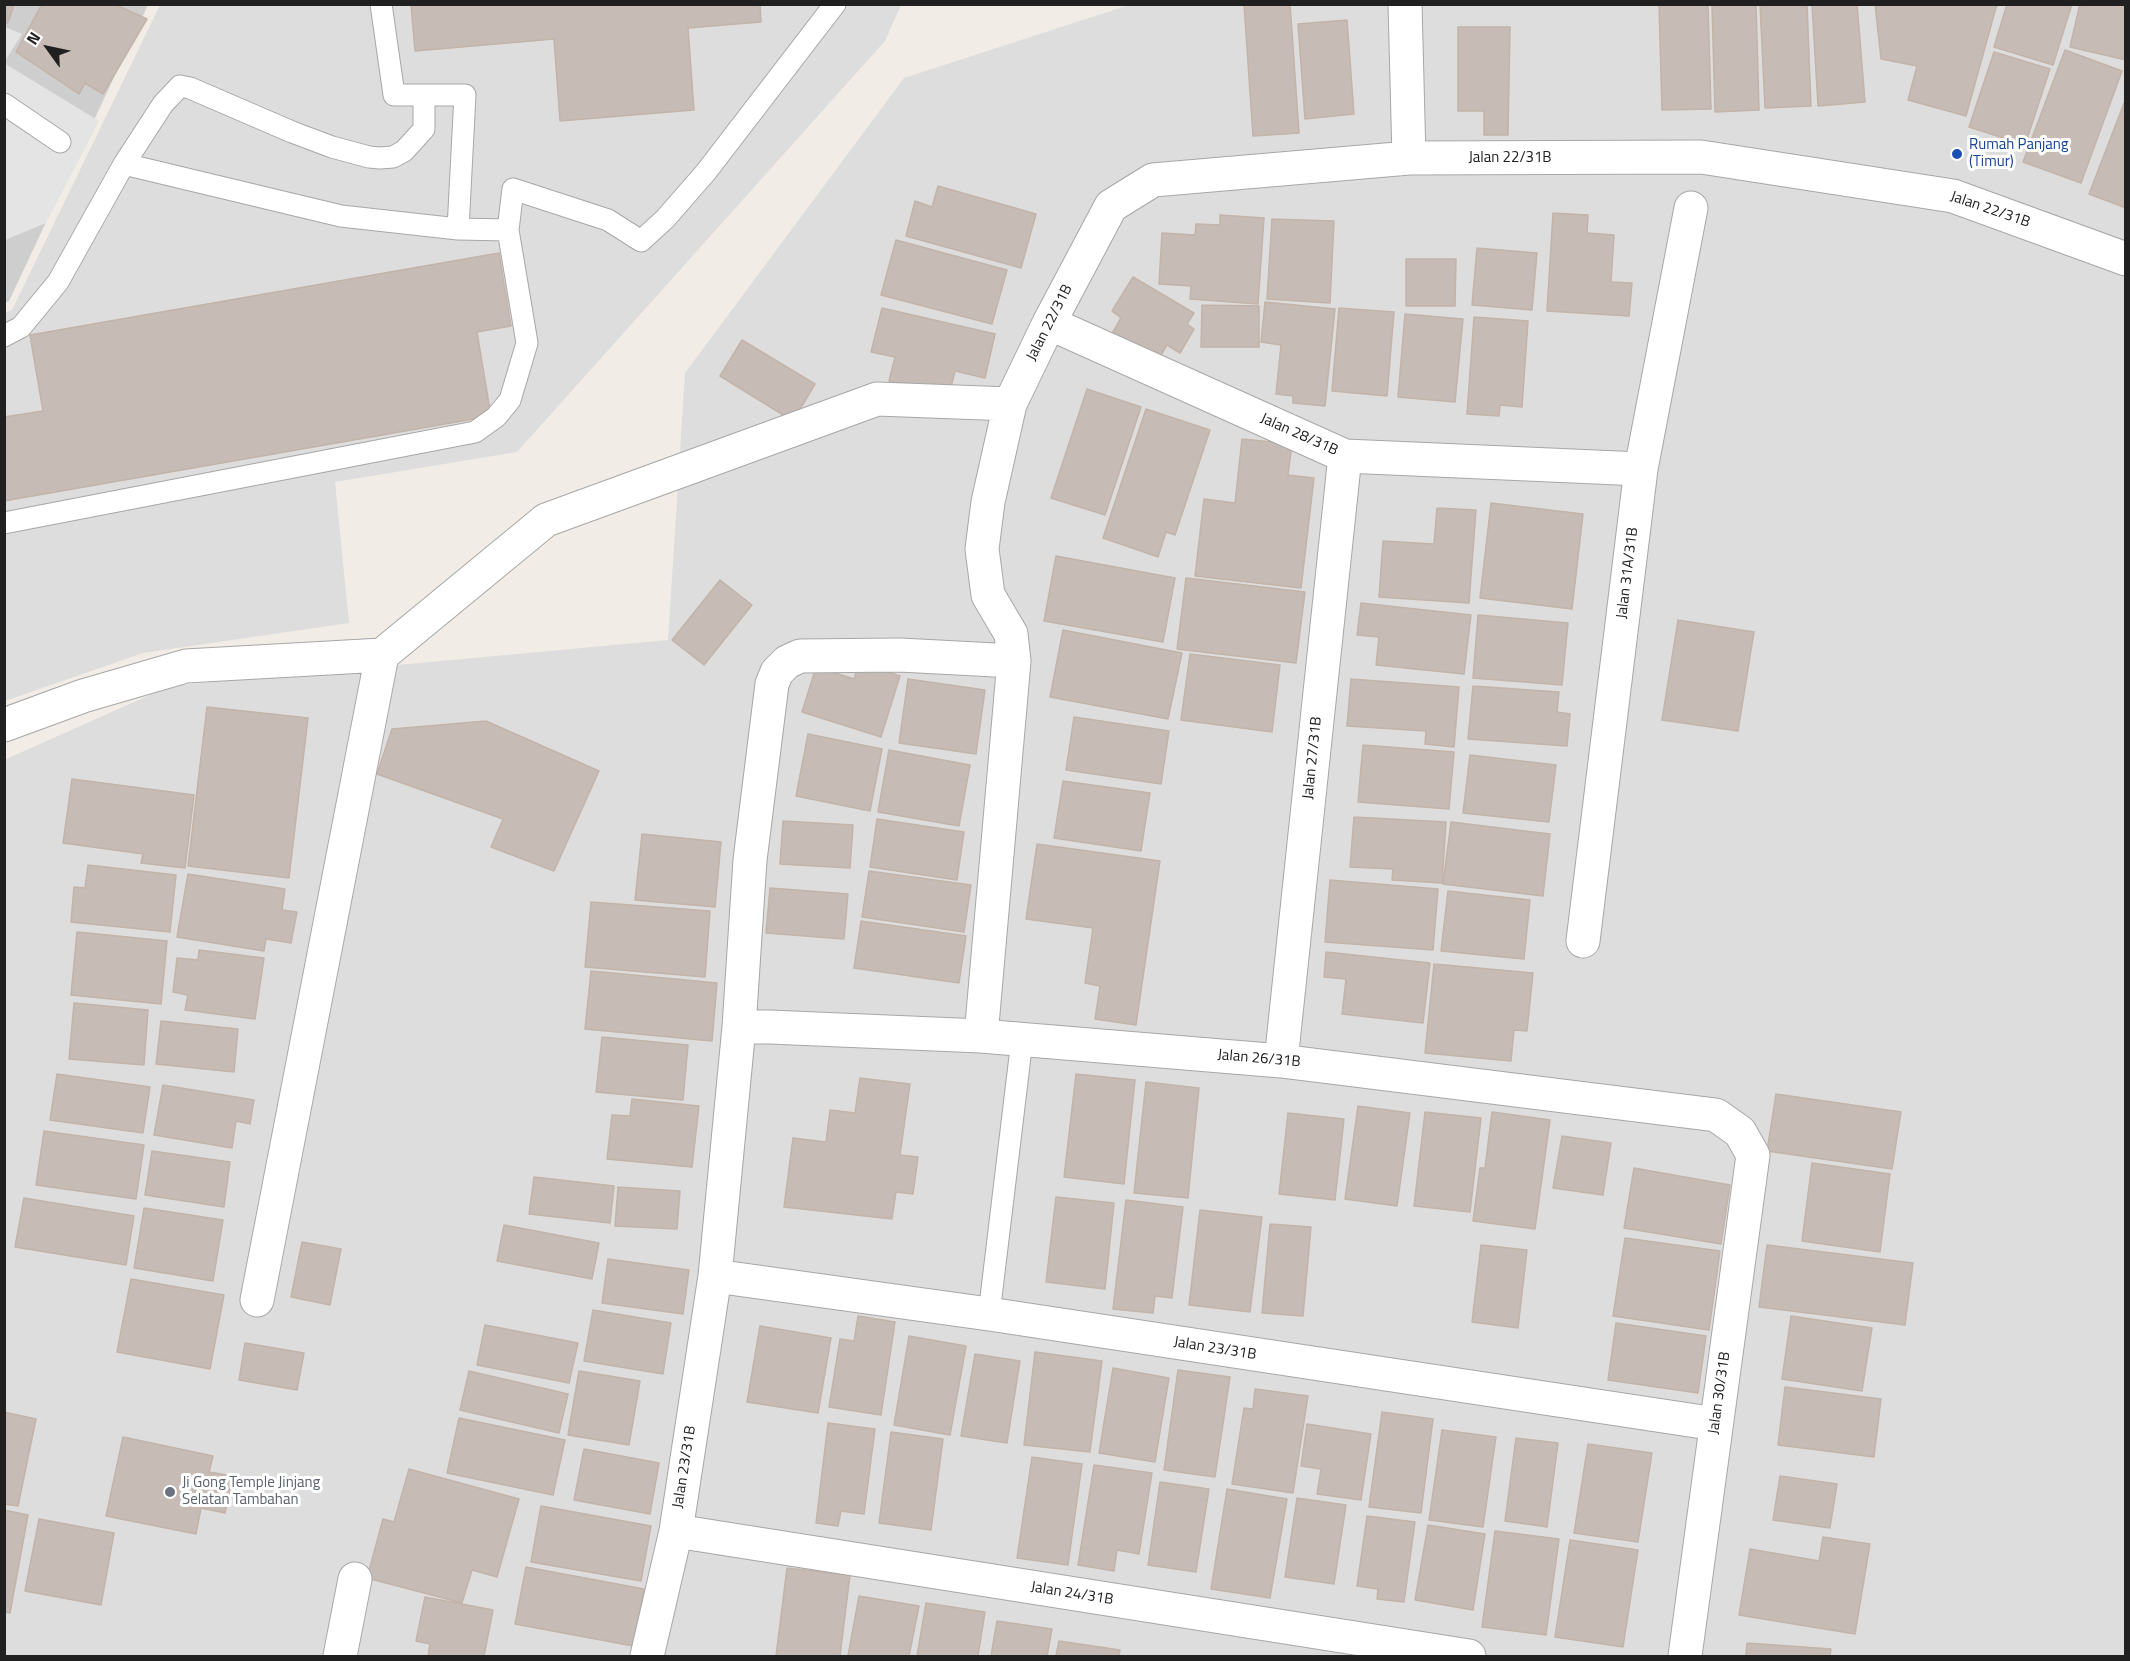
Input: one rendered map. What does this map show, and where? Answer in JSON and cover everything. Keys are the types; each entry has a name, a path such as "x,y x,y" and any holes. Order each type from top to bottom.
{"street":[{"path":"1404,4 1409,158"},
{"name":"Jalan 22/31B","path":"981,1036 1014,661 1011,634 988,595 982,549 988,502 1010,404 1049,323 1111,206 1153,180 1409,158 1701,157 1953,196 2126,259"},
{"name":"Jalan 31A/31B","path":"1583,941 1641,469 1691,208"},
{"name":"Jalan 28/31B","path":"1049,323 1346,456 1641,469"},
{"path":"4,725 83,696 186,666 382,655 546,520 877,399 1010,404"},
{"name":"Jalan 27/31B","path":"1281,1061 1346,456"},
{"path":"258,1300 382,655"},
{"name":"Jalan 23/31B","path":"647,1656 676,1531 754,1027 750,860 772,684 777,672 787,662 800,656 900,656 1014,661"},
{"name":"Jalan 26/31B","path":"754,1027 981,1036 1281,1061 1716,1115 1740,1132"},
{"name":"Jalan 30/31B","path":"1685,1656 1753,1155 1740,1132"},
{"name":"Jalan 23/31B","path":"715,1276 989,1314 1716,1424"},
{"name":"Jalan 24/31B","path":"676,1531 1469,1656"},
{"path":"339,1656 355,1579"}],"lane":[{"path":"381,4 394,95 465,95 458,228"},
{"path":"4,523 475,432 496,417 510,400 527,342 508,230 513,189 608,220 641,241 665,219 706,172 835,4"},
{"path":"4,336 21,327 58,282 124,164 163,104 180,86 190,88 322,143 380,158 393,157 404,151 424,129 424,95"},
{"path":"4,104 60,142"},
{"path":"124,164 341,216 458,228 508,230"},
{"path":"989,1314 1022,1040"}],"shaded area":[{"path":"4,5 148,5 9,301 5,303"},
{"path":"160,5 901,5 885,41 517,452 335,482 349,623 143,653 5,701 4,313 12,310"},
{"path":"1129,5 2125,5 2125,1656 5,1656 4,760 170,686 668,640 685,373 904,78"},
{"path":"5,27 22,34 5,61"},
{"path":"4,63 99,121 46,223 5,240"}],"building":[{"path":"4,4 12,4 13,8 8,22 4,25"},
{"path":"42,4 114,4 147,19 103,94 85,83 79,94 16,52"},
{"path":"411,4 760,4 761,22 688,28 694,110 560,121 554,39 415,51"},
{"path":"1244,4 1290,4 1299,133 1253,136"},
{"path":"1659,4 1708,4 1711,109 1662,110"},
{"path":"1712,4 1756,4 1759,110 1715,112"},
{"path":"1760,4 1807,4 1811,106 1765,108"},
{"path":"1812,4 1857,4 1865,102 1818,106"},
{"path":"1875,4 1997,4 1966,116 1908,100 1917,66 1881,59"},
{"path":"2007,4 2072,4 2053,65 1994,47"},
{"path":"2080,4 2126,4 2126,60 2070,47"},
{"path":"1347,20 1354,114 1305,119 1298,24"},
{"path":"1458,27 1510,27 1508,135 1484,135 1484,111 1458,111"},
{"path":"2065,50 2122,71 2081,183 2023,162"},
{"path":"1994,52 2050,69 2025,145 1969,127"},
{"path":"2126,98 2126,208 2089,194"},
{"path":"938,186 1036,214 1021,268 906,236 915,201 932,207"},
{"path":"1553,213 1588,215 1587,233 1614,235 1611,282 1632,283 1629,316 1547,311"},
{"path":"1220,215 1264,218 1258,304 1190,299 1191,286 1159,284 1162,233 1195,235 1196,224 1220,225"},
{"path":"1272,219 1334,221 1330,303 1267,299"},
{"path":"896,240 1007,270 992,324 881,295"},
{"path":"1477,248 1537,253 1532,310 1472,305"},
{"path":"499,253 511,326 477,332 491,416 4,501 4,417 43,411 30,335"},
{"path":"1406,259 1456,259 1455,306 1406,306"},
{"path":"1133,277 1194,313 1187,324 1194,329 1180,353 1167,345 1159,359 1110,337 1121,318 1112,311"},
{"path":"1265,302 1335,309 1325,406 1293,403 1293,396 1276,394 1281,345 1261,342"},
{"path":"1202,305 1259,306 1259,347 1201,347"},
{"path":"882,308 995,334 985,378 955,371 949,395 889,381 895,357 871,352"},
{"path":"1339,308 1394,312 1387,396 1332,391"},
{"path":"1405,314 1463,319 1455,402 1398,397"},
{"path":"1474,317 1528,321 1522,407 1500,405 1499,416 1467,414"},
{"path":"742,340 815,384 793,421 720,376"},
{"path":"1087,389 1141,407 1105,515 1051,498"},
{"path":"1146,409 1210,430 1175,535 1166,532 1158,557 1103,538"},
{"path":"1242,439 1292,444 1288,475 1314,478 1301,588 1195,576 1204,499 1235,503"},
{"path":"1491,503 1583,514 1572,609 1480,598"},
{"path":"1437,508 1476,510 1469,603 1379,597 1383,541 1434,544"},
{"path":"1056,556 1175,578 1163,642 1044,621"},
{"path":"1186,578 1305,592 1296,663 1177,649"},
{"path":"720,580 752,605 704,665 672,640"},
{"path":"1361,603 1471,615 1464,674 1376,665 1379,637 1357,635"},
{"path":"1478,615 1568,623 1562,685 1473,678"},
{"path":"1678,620 1754,632 1738,731 1662,720"},
{"path":"1063,630 1182,653 1168,719 1050,697"},
{"path":"1190,654 1280,665 1272,732 1181,720"},
{"path":"859,663 900,676 881,737 802,712 816,667 854,679"},
{"path":"908,679 985,690 976,754 899,743"},
{"path":"1351,679 1459,687 1454,747 1425,744 1426,731 1347,726"},
{"path":"1473,686 1559,692 1557,712 1570,714 1567,746 1468,739"},
{"path":"207,707 308,718 289,878 188,866"},
{"path":"1074,717 1169,731 1161,784 1066,770"},
{"path":"486,721 599,771 554,871 491,847 503,819 377,774 392,729"},
{"path":"808,734 882,749 870,811 796,796"},
{"path":"1363,745 1454,752 1449,809 1358,802"},
{"path":"889,750 970,765 959,826 878,812"},
{"path":"1470,755 1556,765 1549,822 1463,813"},
{"path":"72,779 194,795 185,868 141,863 143,854 63,843"},
{"path":"1063,781 1150,793 1141,851 1054,838"},
{"path":"1354,817 1446,822 1442,883 1392,880 1393,869 1350,867"},
{"path":"877,819 964,832 957,880 870,867"},
{"path":"783,821 853,825 850,868 780,864"},
{"path":"1451,822 1550,834 1543,896 1443,884"},
{"path":"642,834 721,842 715,907 635,900"},
{"path":"1037,844 1160,861 1136,1025 1095,1019 1100,986 1085,983 1093,928 1026,919"},
{"path":"88,865 176,875 170,932 71,922 74,887 85,888"},
{"path":"869,871 971,885 964,932 862,917"},
{"path":"188,874 285,889 282,910 297,912 291,943 266,939 264,951 177,937"},
{"path":"1330,880 1438,889 1433,950 1325,942"},
{"path":"770,888 848,894 844,939 766,933"},
{"path":"1448,891 1530,900 1524,959 1441,951"},
{"path":"591,902 710,911 705,977 585,967"},
{"path":"861,921 966,936 959,983 854,968"},
{"path":"77,932 167,941 161,1004 71,995"},
{"path":"199,950 264,958 255,1019 185,1010 188,995 173,992 177,958 198,960"},
{"path":"1326,952 1430,963 1423,1023 1342,1014 1346,979 1324,977"},
{"path":"1434,964 1533,973 1527,1031 1514,1030 1511,1061 1425,1053"},
{"path":"591,971 717,983 712,1041 585,1029"},
{"path":"74,1003 148,1010 144,1065 69,1059"},
{"path":"161,1021 238,1029 234,1072 156,1064"},
{"path":"602,1037 688,1045 683,1100 596,1092"},
{"path":"57,1074 150,1087 143,1133 50,1120"},
{"path":"1076,1074 1135,1080 1124,1184 1064,1177"},
{"path":"860,1078 910,1084 900,1155 918,1157 913,1194 896,1192 892,1219 784,1207 793,1138 826,1142 830,1110 855,1113"},
{"path":"1146,1082 1199,1088 1188,1198 1134,1193"},
{"path":"163,1085 254,1100 250,1124 236,1121 232,1148 154,1135"},
{"path":"1776,1094 1901,1112 1892,1169 1767,1151"},
{"path":"632,1099 699,1106 692,1167 607,1159 612,1115 630,1116"},
{"path":"1358,1106 1410,1113 1397,1206 1345,1199"},
{"path":"1425,1112 1481,1118 1470,1212 1414,1206"},
{"path":"1492,1112 1550,1120 1535,1229 1473,1221 1480,1168 1485,1168"},
{"path":"1288,1113 1344,1119 1335,1200 1279,1194"},
{"path":"44,1131 144,1145 136,1199 36,1185"},
{"path":"1562,1136 1611,1143 1603,1195 1553,1188"},
{"path":"152,1151 230,1162 224,1207 145,1195"},
{"path":"1812,1163 1890,1174 1880,1252 1802,1241"},
{"path":"1634,1168 1730,1185 1721,1244 1624,1228"},
{"path":"534,1177 614,1186 610,1223 529,1214"},
{"path":"618,1187 680,1191 677,1229 615,1226"},
{"path":"1056,1197 1114,1203 1105,1289 1046,1282"},
{"path":"24,1198 134,1216 126,1265 15,1247"},
{"path":"1126,1200 1183,1207 1172,1298 1155,1296 1153,1313 1113,1309"},
{"path":"144,1208 223,1220 213,1281 134,1268"},
{"path":"1200,1210 1262,1217 1250,1312 1189,1305"},
{"path":"1270,1224 1311,1227 1303,1316 1262,1313"},
{"path":"504,1225 599,1243 592,1279 497,1261"},
{"path":"1625,1238 1720,1251 1709,1330 1613,1316"},
{"path":"302,1242 341,1249 330,1305 291,1297"},
{"path":"1481,1245 1527,1250 1518,1328 1472,1322"},
{"path":"1767,1245 1913,1263 1905,1325 1759,1307"},
{"path":"608,1259 689,1270 683,1314 602,1303"},
{"path":"131,1279 224,1295 210,1369 117,1352"},
{"path":"593,1310 671,1323 663,1374 584,1361"},
{"path":"858,1316 895,1322 881,1415 829,1407 840,1339 854,1341"},
{"path":"1791,1316 1872,1328 1862,1391 1782,1379"},
{"path":"1616,1323 1706,1336 1698,1393 1608,1380"},
{"path":"485,1325 578,1343 569,1383 477,1365"},
{"path":"760,1326 831,1338 818,1413 747,1402"},
{"path":"909,1336 966,1346 950,1435 894,1425"},
{"path":"245,1343 304,1353 297,1390 239,1380"},
{"path":"1035,1352 1102,1361 1090,1452 1024,1445"},
{"path":"975,1354 1020,1361 1007,1443 961,1436"},
{"path":"1113,1368 1169,1378 1155,1462 1099,1453"},
{"path":"1178,1370 1230,1377 1215,1477 1164,1470"},
{"path":"469,1371 568,1394 559,1433 460,1410"},
{"path":"579,1371 640,1381 629,1445 568,1435"},
{"path":"1785,1387 1881,1399 1874,1457 1778,1445"},
{"path":"1255,1389 1308,1396 1293,1493 1232,1484 1244,1408 1253,1409"},
{"path":"4,1412 36,1419 18,1506 4,1504"},
{"path":"1382,1412 1433,1419 1421,1513 1369,1507"},
{"path":"459,1418 565,1440 553,1495 447,1473"},
{"path":"828,1423 875,1429 864,1514 841,1511 838,1526 816,1523"},
{"path":"1307,1424 1371,1434 1361,1500 1317,1494 1321,1469 1301,1466"},
{"path":"1442,1430 1496,1437 1483,1527 1429,1520"},
{"path":"891,1432 943,1439 931,1530 879,1523"},
{"name":"Ji Gong Temple Jinjang Selatan Tambahan","path":"123,1437 213,1456 209,1472 233,1476 225,1513 201,1508 196,1534 106,1516"},
{"path":"1516,1438 1558,1443 1547,1527 1505,1521"},
{"path":"1588,1444 1652,1453 1638,1542 1574,1533"},
{"path":"584,1449 659,1463 650,1514 574,1500"},
{"path":"1032,1457 1082,1464 1068,1565 1017,1558"},
{"path":"1094,1465 1152,1473 1139,1554 1117,1550 1114,1571 1078,1565"},
{"path":"409,1469 519,1499 497,1577 472,1570 462,1603 367,1578 383,1519 394,1522"},
{"path":"1780,1476 1837,1484 1830,1528 1773,1520"},
{"path":"1160,1482 1209,1489 1196,1572 1148,1565"},
{"path":"1227,1489 1287,1499 1270,1598 1211,1589"},
{"path":"1297,1498 1346,1505 1334,1584 1285,1577"},
{"path":"541,1506 651,1526 641,1581 531,1562"},
{"path":"4,1510 28,1515 10,1613 4,1612"},
{"path":"1367,1516 1415,1522 1404,1602 1377,1599 1378,1589 1357,1586"},
{"path":"39,1519 114,1533 101,1605 25,1591"},
{"path":"1428,1525 1485,1534 1473,1610 1415,1600"},
{"path":"1495,1531 1559,1539 1546,1635 1482,1627"},
{"path":"1823,1537 1870,1544 1855,1634 1739,1615 1750,1549 1819,1561"},
{"path":"1570,1540 1638,1550 1623,1647 1555,1637"},
{"path":"526,1567 644,1589 633,1646 515,1624"},
{"path":"787,1568 850,1575 840,1656 776,1656"},
{"path":"859,1596 919,1606 909,1656 848,1656"},
{"path":"425,1597 493,1610 484,1656 428,1656 430,1644 416,1641"},
{"path":"926,1603 985,1612 978,1656 917,1656"},
{"path":"997,1621 1052,1629 1047,1656 991,1656"},
{"path":"1059,1641 1120,1650 1119,1656 1056,1656"},
{"path":"1747,1643 1831,1649 1830,1656 1746,1656"}],"place":[{"name":"Rumah Panjang (Timur)","path":"1957,154"},
{"name":"Ji Gong Temple Jinjang Selatan Tambahan","path":"170,1492"}]}
